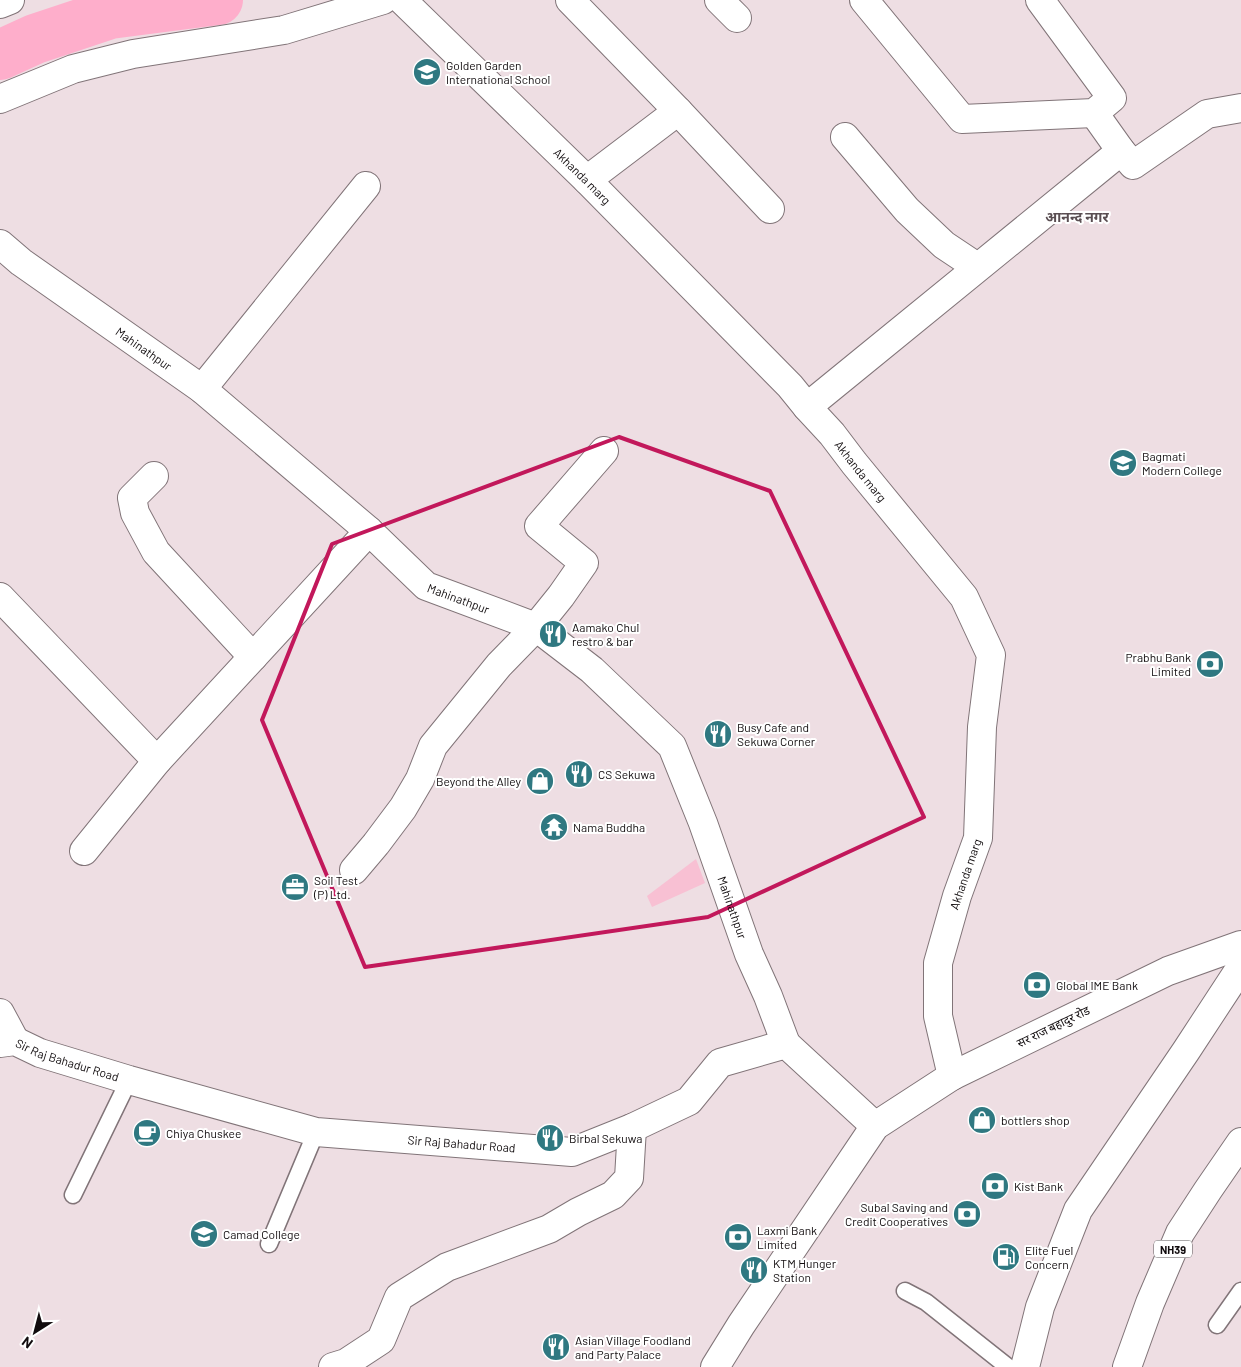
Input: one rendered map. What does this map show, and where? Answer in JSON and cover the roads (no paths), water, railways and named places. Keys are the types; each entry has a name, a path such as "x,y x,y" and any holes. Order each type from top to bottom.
{"main road":[{"path":"0,4 10,0"},
{"path":"0,99 80,67 133,54 284,30 383,0"},
{"name":"Akhanda marg","path":"402,0 587,180 790,386 832,434 964,597 991,655 982,727 978,838 956,896 938,963 938,1016 952,1076"},
{"path":"570,0 770,209"},
{"path":"864,0 962,119 1094,113 1112,98 1040,0"},
{"path":"1094,113 1133,165 1207,114 1241,108"},
{"path":"587,180 678,111"},
{"path":"845,137 907,210 944,245 977,267"},
{"path":"807,407 1121,151"},
{"path":"202,389 366,186"},
{"name":"Mahinathpur","path":"0,244 21,262 202,389 369,531 426,586 536,627 592,670 672,746 703,823 749,954 768,996 786,1044"},
{"path":"354,870 402,808 420,779 434,746 500,665 536,627 584,563 539,526 604,451"},
{"path":"154,476 132,498 135,513 156,552 253,657"},
{"path":"84,851 157,761 369,531"},
{"path":"0,597 157,761"},
{"name":"सर राज बहादुर रोड","path":"875,1126 952,1076 1168,971 1241,945"},
{"path":"1025,1367 1040,1307 1078,1210 1241,967"},
{"path":"0,1013 8,1042"},
{"name":"Sir Raj Bahadur Road","path":"8,1042 129,1080 316,1132 572,1152 632,1128 689,1101 720,1063 786,1044"},
{"path":"715,1367 741,1325 875,1126 786,1044"},
{"path":"333,1367 346,1363 381,1340 399,1297 446,1267 549,1229 578,1212 613,1196 629,1178 632,1128"},
{"name":"NH39","path":"1127,1367 1150,1303 1180,1233 1241,1142"}],"lane":[{"path":"73,1195 129,1080"},
{"path":"269,1244 316,1132"},
{"path":"905,1291 926,1302 1008,1367"},
{"path":"1217,1326 1241,1291"}],"waterway":[{"path":"0,55 35,39 110,14 218,0"}],"place":[{"name":"Golden Garden International School","path":"427,72"},
{"name":"Bagmati Modern College","path":"1123,463"},
{"name":"Aamako Chul restro & bar","path":"553,634"},
{"name":"Prabhu Bank Limited","path":"1210,664"},
{"name":"Busy Cafe and Sekuwa Corner","path":"718,734"},
{"name":"CS Sekuwa","path":"579,774"},
{"name":"Beyond the Alley","path":"540,781"},
{"name":"Nama Buddha","path":"554,827"},
{"name":"Soil Test (P) Ltd.","path":"295,887"},
{"name":"Global IME Bank","path":"1037,985"},
{"name":"bottlers shop","path":"982,1120"},
{"name":"Chiya Chuskee","path":"147,1133"},
{"name":"Birbal Sekuwa","path":"550,1138"},
{"name":"Kist Bank","path":"995,1186"},
{"name":"Subal Saving and Credit Cooperatives","path":"967,1214"},
{"name":"Camad College","path":"204,1234"},
{"name":"Laxmi Bank Limited","path":"738,1237"},
{"name":"Elite Fuel Concern","path":"1006,1257"},
{"name":"KTM Hunger Station","path":"754,1270"},
{"name":"Asian Village Foodland and Party Palace","path":"556,1347"}],"district":[{"name":"आनन्द नगर","path":"1077,216"}]}
